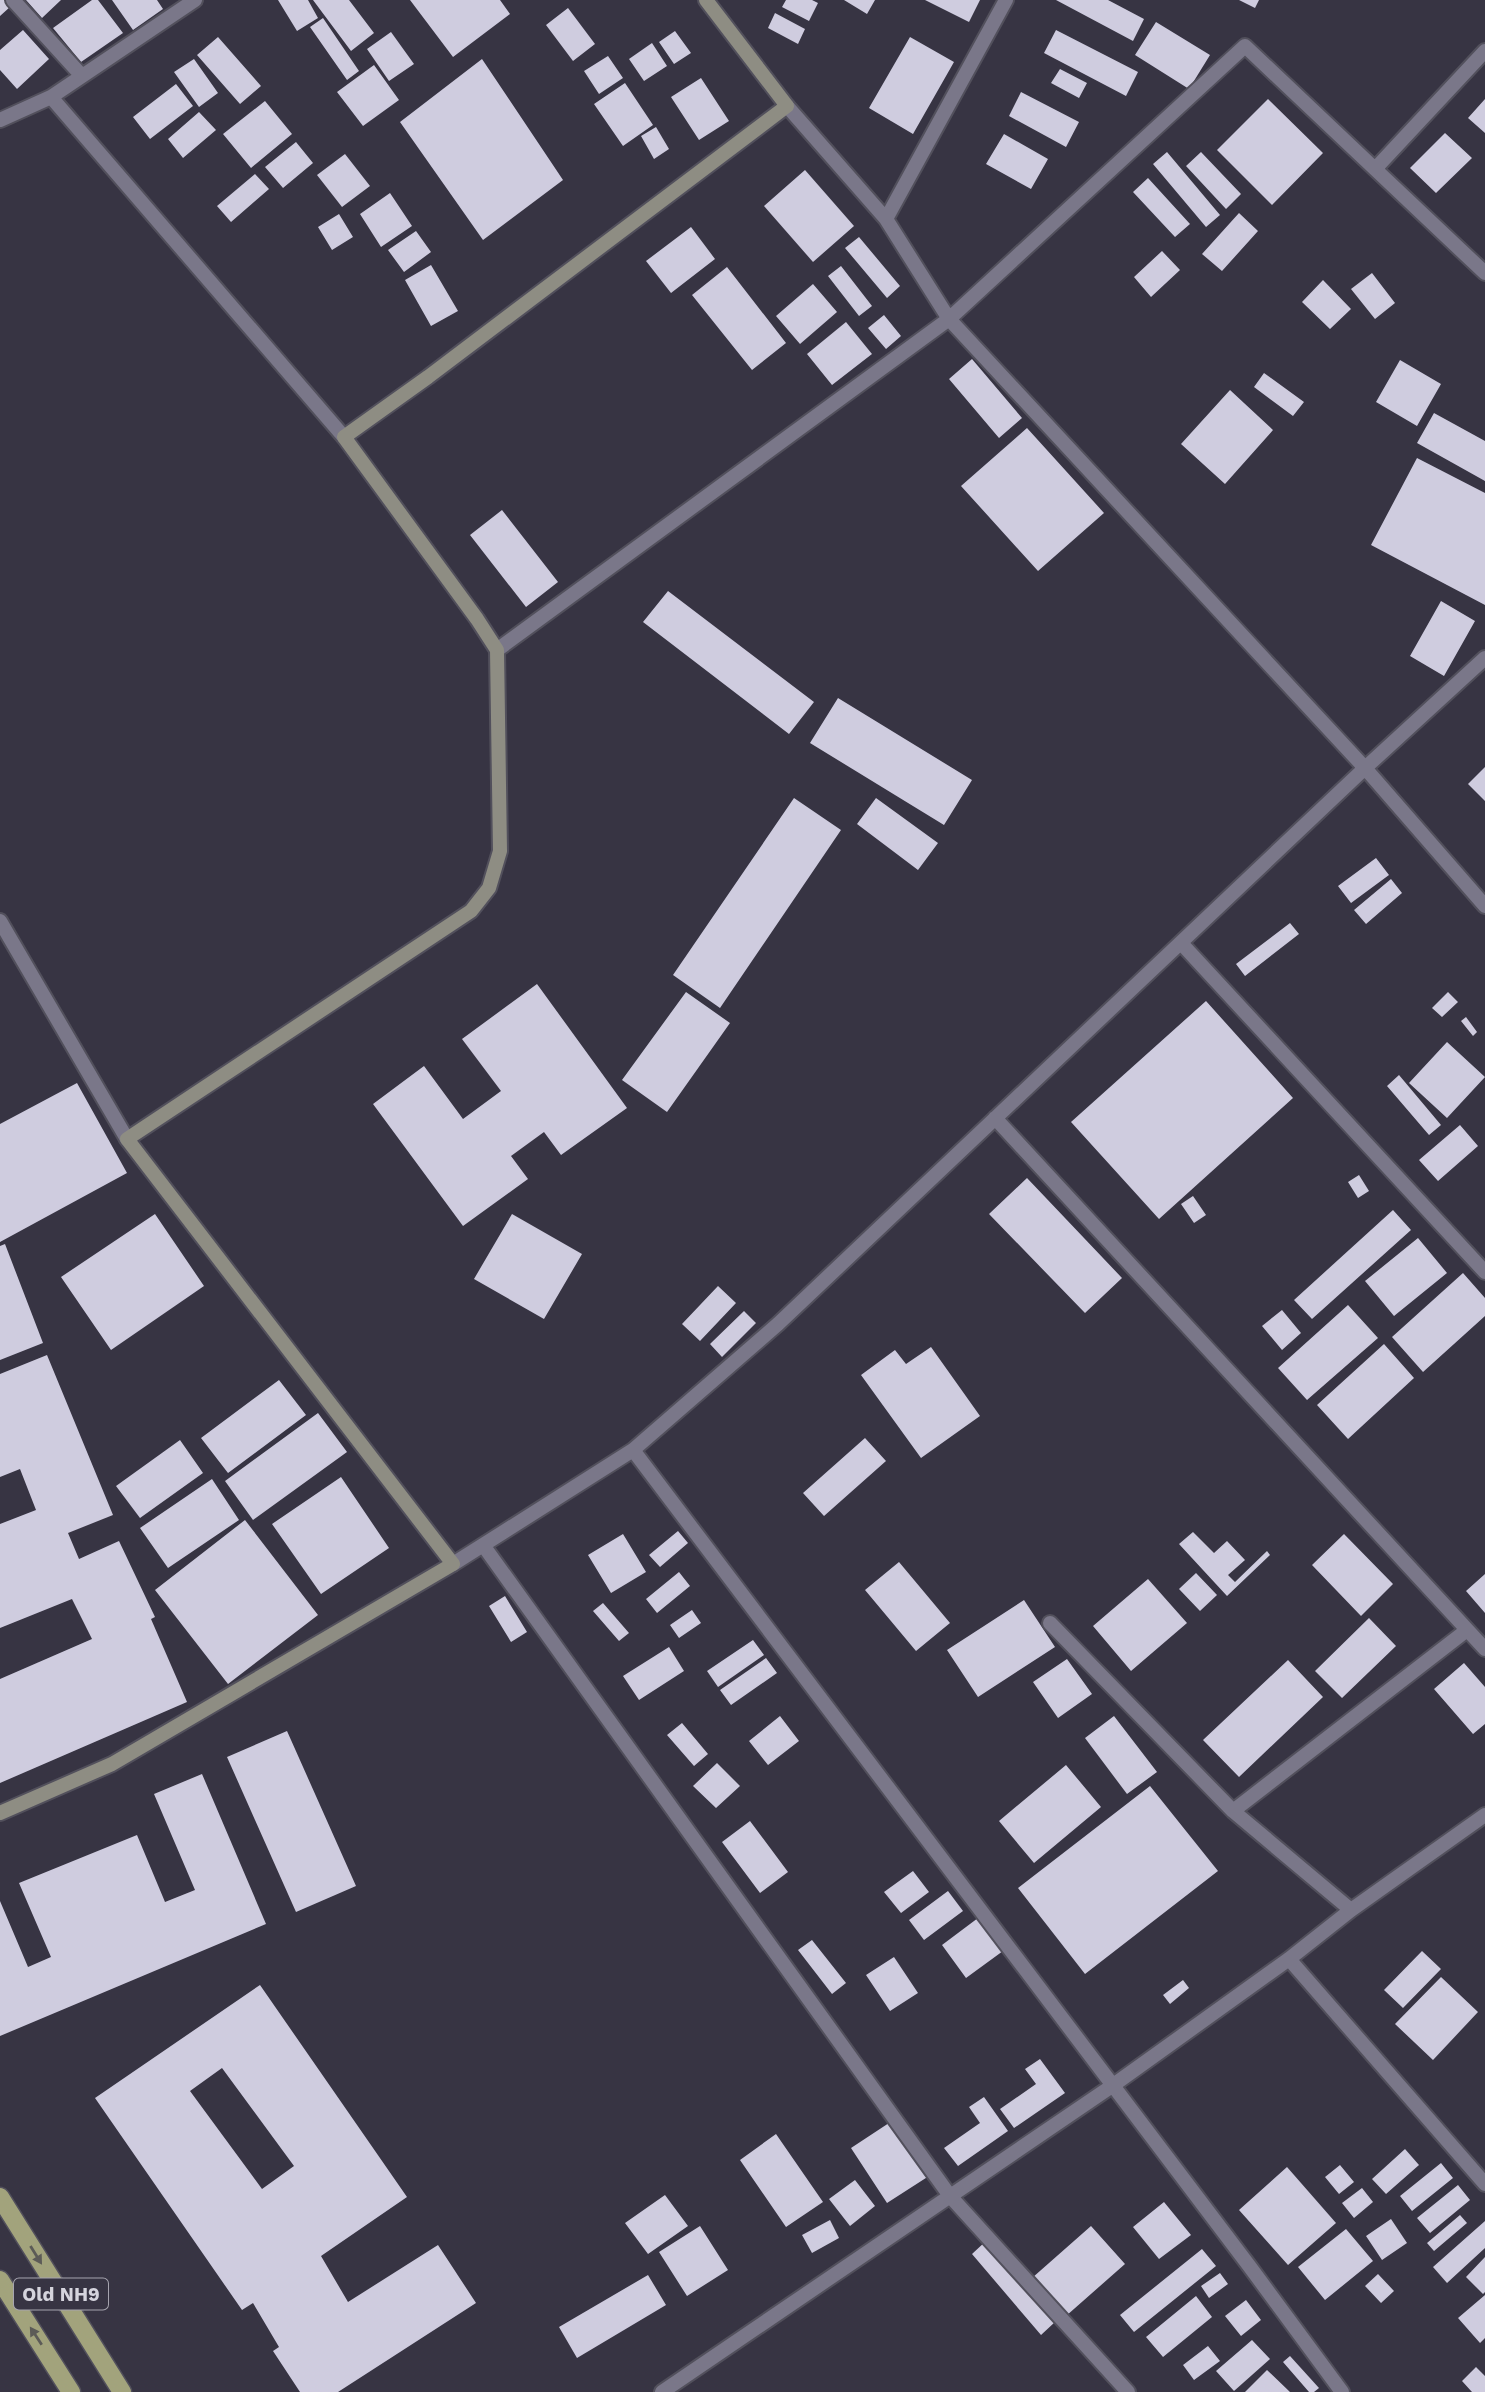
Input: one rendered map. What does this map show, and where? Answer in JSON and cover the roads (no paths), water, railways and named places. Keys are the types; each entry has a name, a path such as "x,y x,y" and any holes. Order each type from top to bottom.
{"main road":[{"path":"0,1813 112,1764 453,1564 127,1139 471,911 489,888 500,852 496,650 477,619 344,437 428,377 787,106 706,0"},
{"name":"Old NH9","path":"0,2197 122,2392"},
{"name":"Old NH9","path":"0,2280 71,2392"}],"street":[{"path":"13,0 82,76"},
{"path":"0,120 51,97 195,0"},
{"path":"886,219 1006,0"},
{"path":"496,650 949,319 1245,46 1485,273"},
{"path":"1375,169 1485,51"},
{"path":"1473,64 1485,75"},
{"path":"51,97 344,437"},
{"path":"787,106 886,219 949,319 1365,768 1485,906"},
{"path":"453,1564 633,1450 778,1324 1365,768 1485,658"},
{"path":"0,921 127,1139"},
{"path":"1181,943 1485,1272"},
{"path":"995,1118 1485,1649"},
{"path":"633,1450 1342,2392"},
{"path":"483,1545 950,2196 1128,2392"},
{"path":"1050,1623 1233,1811 1350,1910"},
{"path":"1233,1811 1467,1630"},
{"path":"662,2392 1112,2086 1289,1958 1350,1910 1485,1815"},
{"path":"1289,1958 1485,2184"}]}
